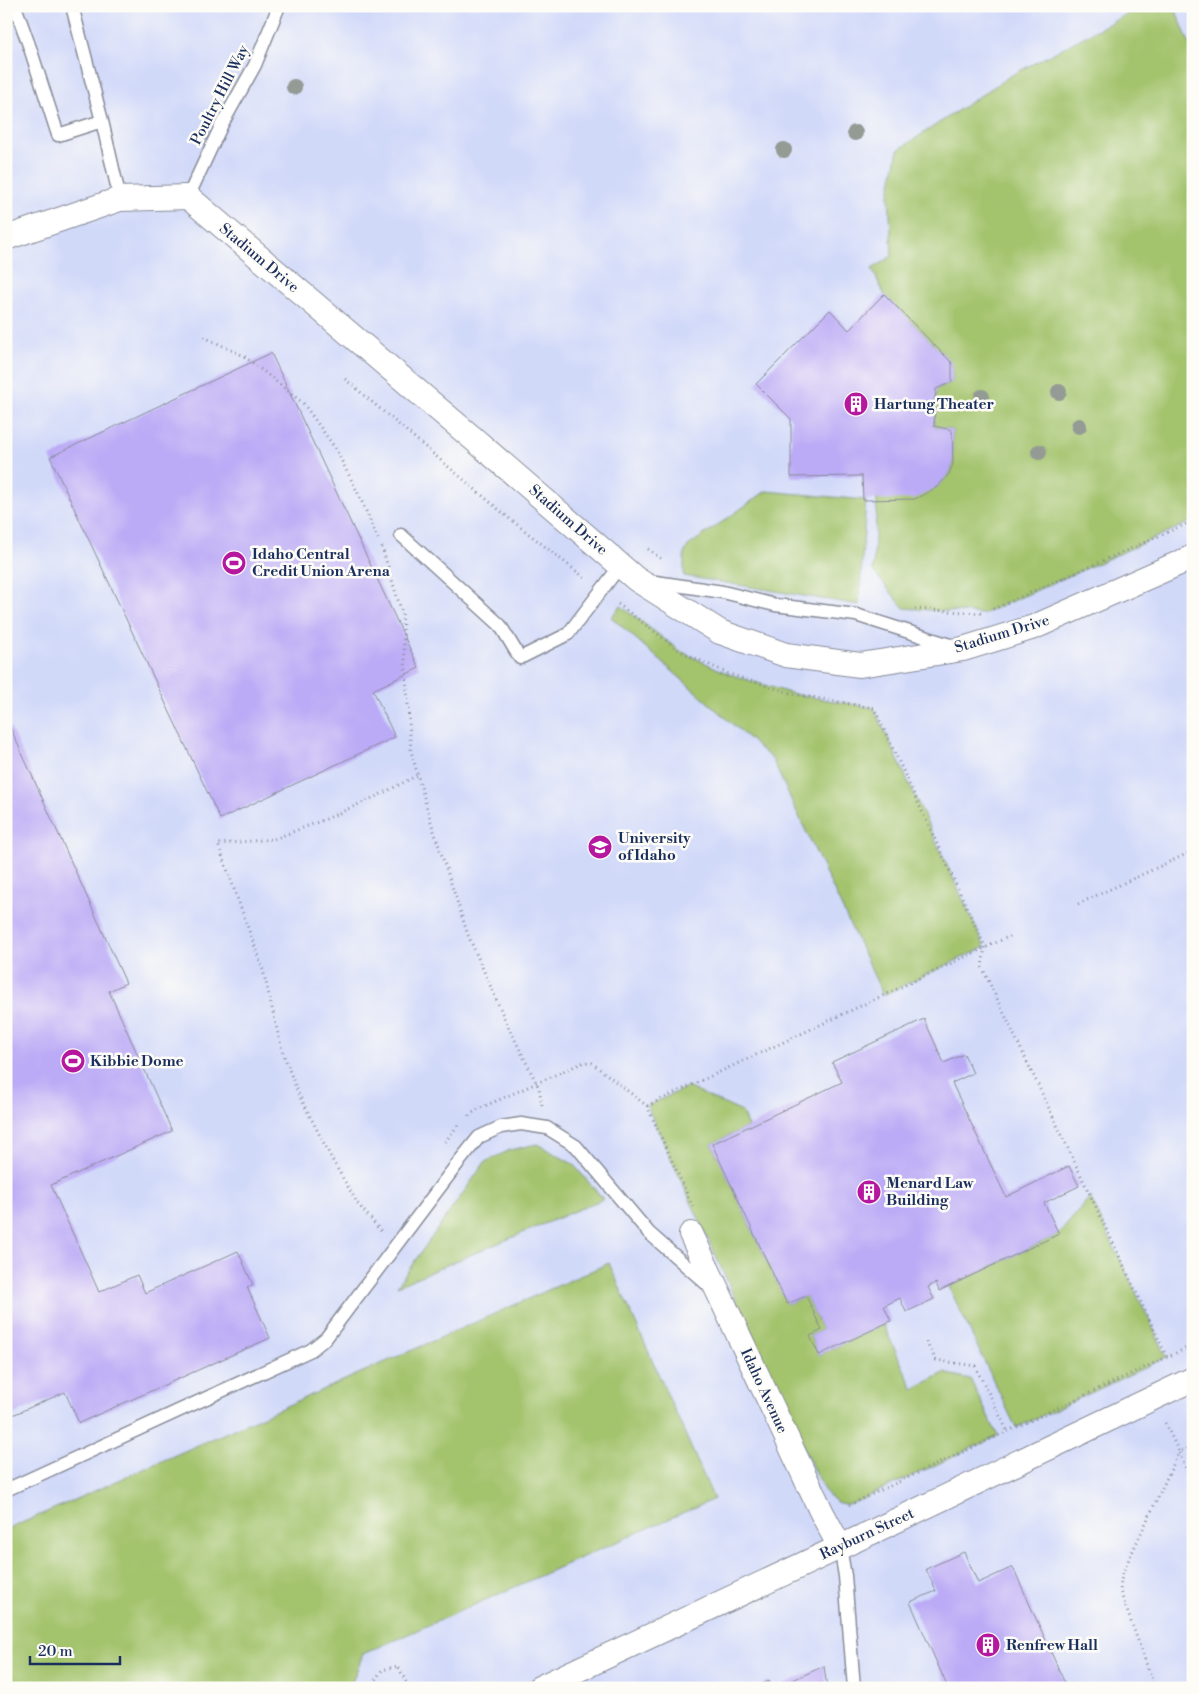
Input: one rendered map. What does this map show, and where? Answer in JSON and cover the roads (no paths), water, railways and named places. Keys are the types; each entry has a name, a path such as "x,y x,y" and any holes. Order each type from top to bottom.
{"street":[{"path":"6,238 120,199 188,197"},
{"name":"Stadium Drive","path":"188,197 628,572 720,632 786,655 860,665 963,649 1034,626 1193,557"},
{"name":"Idaho Avenue","path":"691,1234 821,1511 840,1547"},
{"name":"Rayburn Street","path":"540,1688 1193,1379"}],"lane":[{"path":"15,6 58,135 102,121"},
{"path":"72,6 120,199"},
{"name":"Poultry Hill Way","path":"188,197 222,124 255,66 279,6"},
{"path":"401,535 500,625 520,658 568,634 628,572 775,605 856,615 963,649"},
{"path":"6,1490 311,1350 326,1338 479,1138 501,1127 521,1124 546,1128 576,1146 649,1233 719,1295"},
{"path":"840,1547 845,1576 854,1688"}],"place":[{"name":"Hartung Theater","path":"856,404"},
{"name":"Idaho Central Credit Union Arena","path":"234,563"},
{"name":"University of Idaho","path":"600,847"},
{"name":"Kibbie Dome","path":"73,1061"},
{"name":"Menard Law Building","path":"869,1192"},
{"name":"Renfrew Hall","path":"988,1645"}]}
